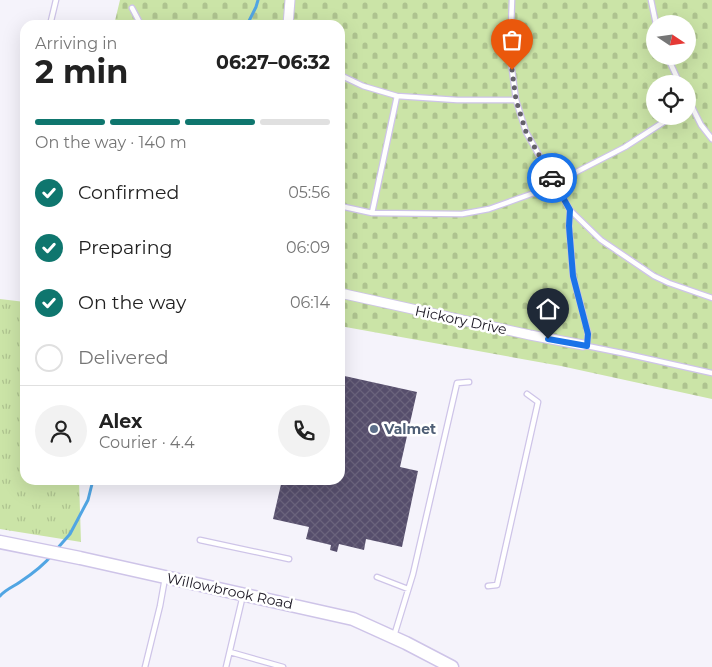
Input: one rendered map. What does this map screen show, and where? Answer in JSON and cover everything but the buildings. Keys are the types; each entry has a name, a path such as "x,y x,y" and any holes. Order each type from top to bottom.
{"street":[{"path":"288,20 290,0"},
{"name":"Hickory Drive","path":"345,294 585,346"},
{"name":"Willowbrook Road","path":"0,542 353,619 394,637 452,667"}],"lane":[{"path":"51,20 56,0"},
{"path":"512,0 510,55 516,100 526,132 570,210 601,240 654,276 712,298"},
{"path":"651,0 654,15"},
{"path":"132,8 138,20"},
{"path":"345,77 363,86 397,96 457,100 516,100"},
{"path":"372,213 397,96"},
{"path":"696,117 712,139"},
{"path":"345,207 372,213 462,214 489,209 534,193 555,183 625,147 659,125"},
{"path":"570,210 569,226 573,276 588,334 585,346 712,373"},
{"path":"394,637 408,589 457,383 469,382"},
{"path":"488,586 497,585 538,402 527,394"},
{"path":"200,540 289,559"},
{"path":"145,667 165,577"},
{"path":"376,577 408,589"},
{"path":"226,667 243,594"},
{"path":"230,652 283,667"}],"green space":[{"path":"120,0 712,0 712,399 561,366 345,327 345,20 115,20"},
{"path":"0,299 20,301 20,485 79,485 81,542 0,529"}],"waterway":[{"path":"250,20 258,0"},
{"path":"56,550 70,534 88,500 92,485"},
{"path":"0,596 37,570 52,555"}],"way so far":[{"path":"512,70 516,100 526,132 552,178"}],"place":[{"name":"Valmet","path":"374,429"}],"route":[{"path":"548,339 587,346 588,334 573,276 569,226 570,210 552,178"}]}
